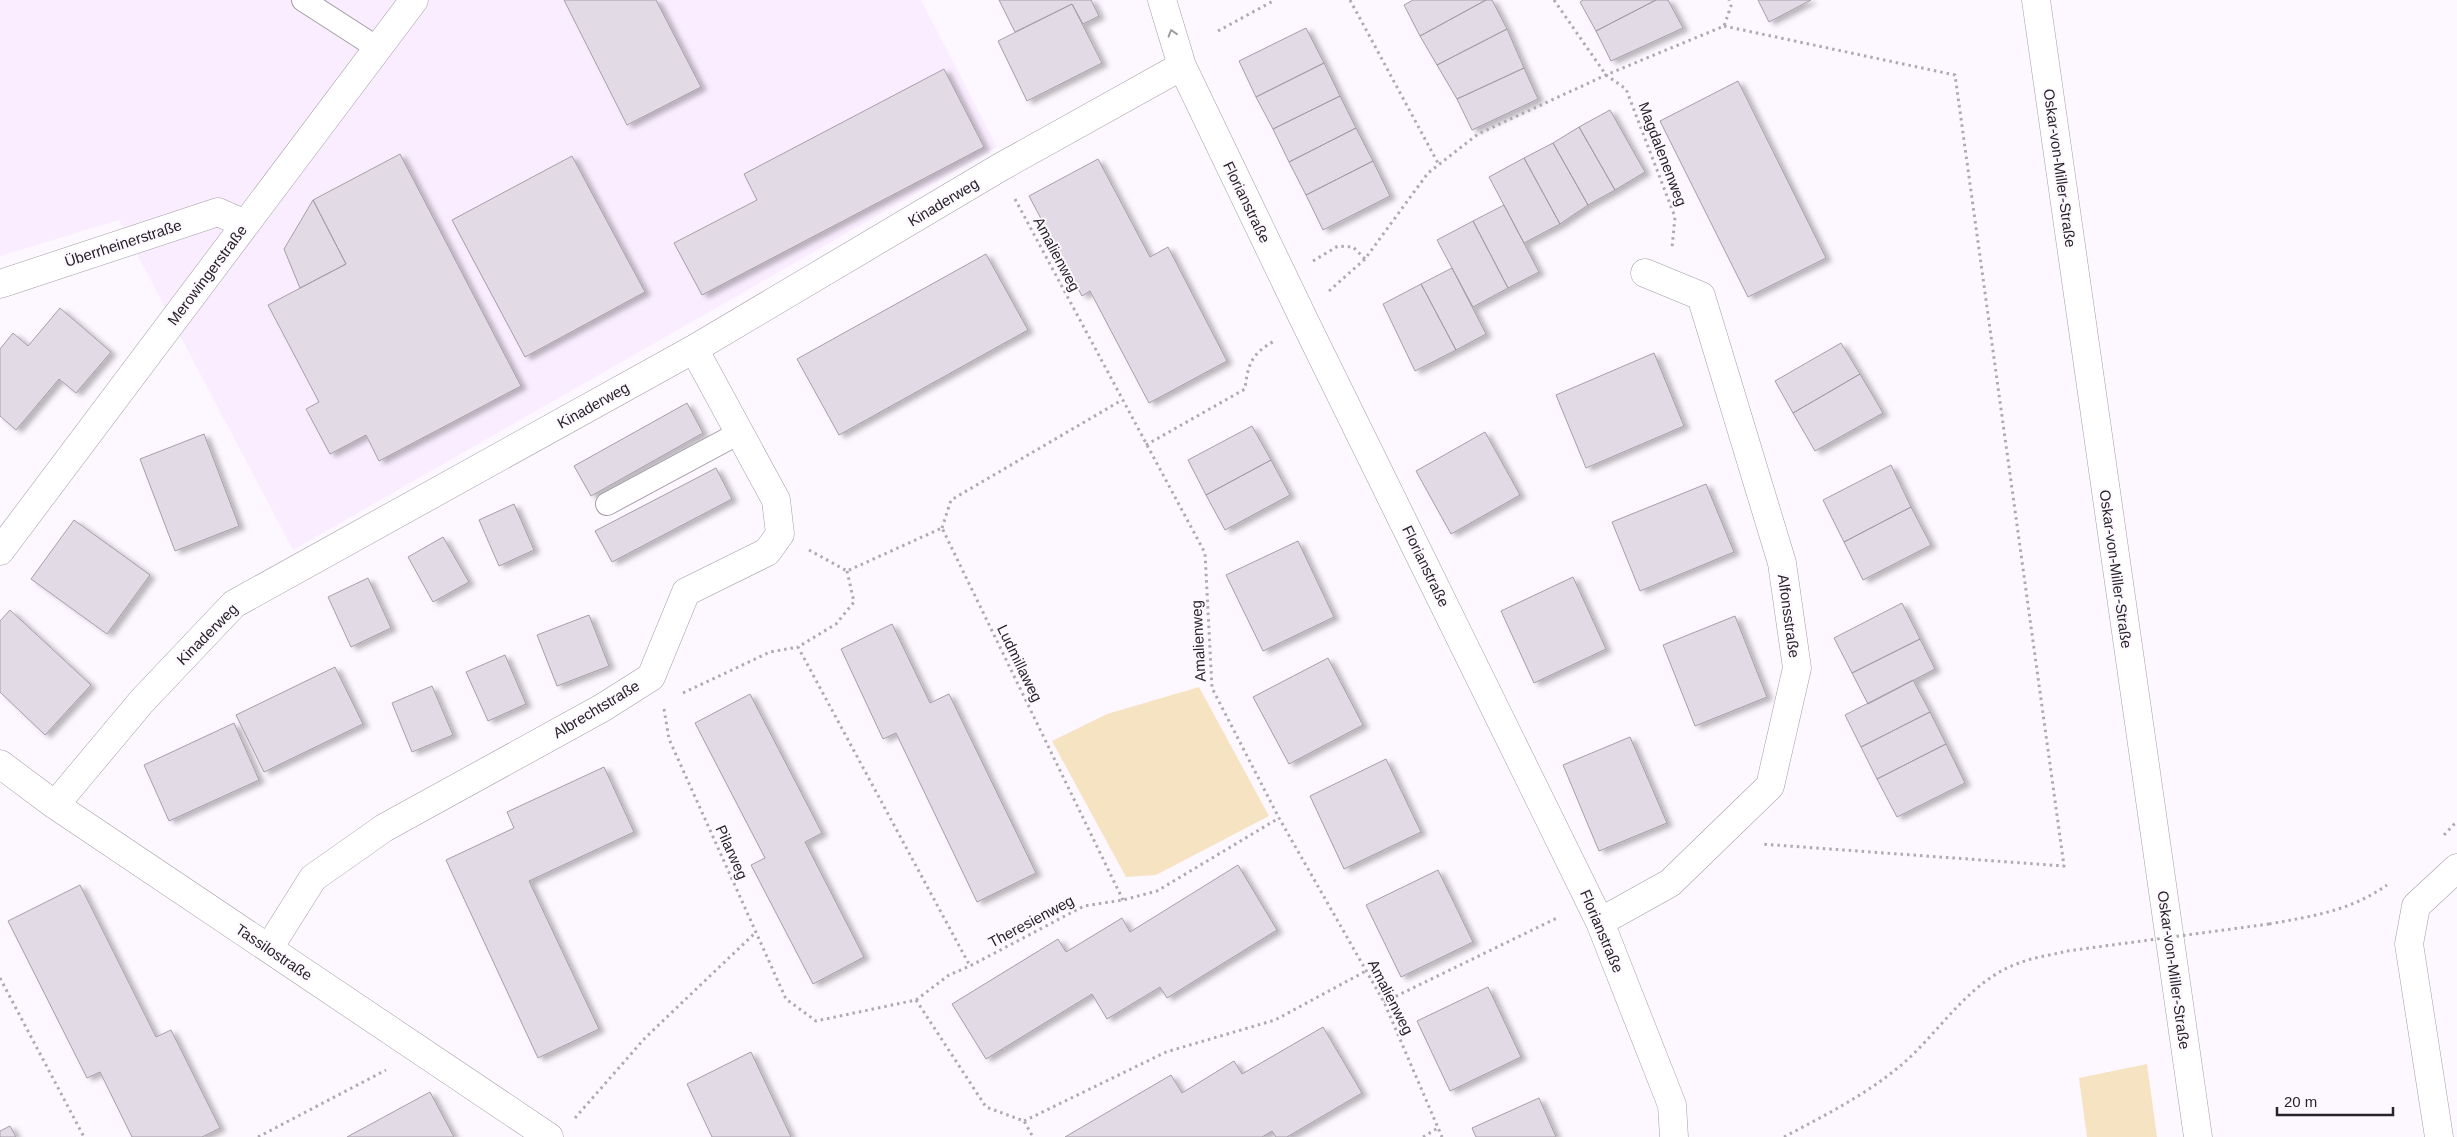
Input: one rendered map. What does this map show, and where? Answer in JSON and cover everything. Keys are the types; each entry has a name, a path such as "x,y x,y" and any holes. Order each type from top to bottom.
{"street":[{"name":"Merowingerstraße","path":"0,551 414,0"},
{"name":"Florianstraße","path":"1162,0 1182,66 1311,312 1595,912 1672,1106 1674,1137"},
{"name":"Oskar-von-Miller-Straße","path":"2036,0 2198,1137"},
{"name":"Kinaderweg","path":"55,805 142,701 234,604 694,349 999,168 1182,66"},
{"name":"Überrheinerstraße","path":"0,284 218,212 245,224"},
{"name":"Alfonsstraße","path":"1595,912 1670,883 1770,786 1797,668 1782,563 1701,296 1657,278"},
{"path":"694,349 776,500 780,534"},
{"name":"Albrechtstraße","path":"268,948 313,878 321,872 384,828 602,708 651,677 686,592 767,552 780,534"},
{"name":"Tassilostraße","path":"0,764 55,805 548,1137"},
{"path":"2439,1137 2408,944 2416,906 2457,868"}],"lane":[{"path":"302,0 379,49"},
{"path":"607,504 738,433"}],"path":[{"path":"1218,31 1275,0"},
{"path":"1350,0 1439,165"},
{"name":"Magdalenenweg","path":"1554,0 1606,75 1626,89 1675,217 1657,278"},
{"path":"1724,26 1732,6 1729,0"},
{"path":"1146,445 1245,389 1247,366 1265,346 1311,312 1366,259 1428,173 1478,134 1606,75 1724,26 1955,75 2064,866 1715,840"},
{"name":"Amalienweg","path":"999,168 1204,553 1212,688 1279,818 1384,1002 1442,1137"},
{"path":"1309,263 1338,246 1353,247 1366,259"},
{"path":"847,572 942,528 951,500 1122,400"},
{"name":"Ludmillaweg","path":"942,528 1123,900"},
{"path":"663,702 770,652 798,647 836,624 854,602 847,572 780,534"},
{"path":"798,647 970,966"},
{"name":"Pilarweg","path":"651,677 663,702 669,738 786,999 816,1021"},
{"name":"Theresienweg","path":"816,1021 916,1000 949,975 970,966 1084,906 1123,900 1157,891 1279,818"},
{"path":"2443,836 2457,821"},
{"path":"1784,1137 1859,1097 1907,1059 1959,1004 1983,983 2018,963 2067,951 2269,924 2332,913 2371,897 2393,881"},
{"path":"1384,1002 1595,912"},
{"path":"548,1137 578,1116 645,1038 756,932"},
{"path":"1024,1121 1166,1052 1275,1020 1366,970"},
{"path":"0,978 84,1137"},
{"path":"916,1000 986,1107 1024,1121 1033,1137"},
{"path":"258,1137 371,1076 426,1055"},
{"path":"1423,1137 1438,1128"}],"shaded area":[{"path":"0,0 921,0 997,147 293,550 119,220 0,256"},
{"path":"1199,687 1269,816 1156,875 1126,877 1052,741 1107,714"},
{"path":"2147,1064 2157,1137 2087,1137 2079,1078"}],"building":[{"path":"564,0 656,0 701,87 627,125"},
{"path":"999,0 1091,0 1099,16 1083,24 1072,4 1015,32"},
{"path":"1413,0 1486,0 1420,36 1404,5"},
{"path":"1486,0 1492,0 1507,29 1437,65 1420,36"},
{"path":"1583,0 1656,0 1596,31 1580,2"},
{"path":"1656,0 1668,0 1683,28 1611,61 1596,31"},
{"path":"1758,0 1811,0 1769,22"},
{"path":"1072,4 1102,63 1027,101 998,41"},
{"path":"1306,28 1324,63 1256,97 1239,61"},
{"path":"1507,29 1524,68 1457,99 1437,65"},
{"path":"1324,63 1340,96 1273,129 1256,97"},
{"path":"1524,68 1538,99 1472,130 1457,99"},
{"path":"944,69 984,147 702,295 674,243 757,200 744,174"},
{"path":"1738,81 1826,258 1748,297 1660,121"},
{"path":"1340,96 1356,128 1289,162 1273,129"},
{"path":"1610,110 1645,172 1615,190 1579,127"},
{"path":"1579,127 1615,190 1588,205 1553,143"},
{"path":"1356,128 1373,161 1306,195 1289,162"},
{"path":"1553,143 1588,205 1560,224 1524,158"},
{"path":"400,154 521,386 379,461 366,435 330,454 306,409 319,402 268,305 346,264 313,200"},
{"path":"572,156 645,292 525,357 452,220"},
{"path":"1524,158 1560,224 1524,243 1489,177"},
{"path":"1098,159 1150,257 1168,247 1227,361 1149,403 1090,291 1082,296 1029,196"},
{"path":"1373,161 1390,196 1323,230 1306,195"},
{"path":"313,200 346,264 300,288 284,249"},
{"path":"1504,205 1539,272 1508,288 1473,221"},
{"path":"1473,221 1508,288 1473,307 1437,240"},
{"path":"986,254 1028,330 839,435 797,359"},
{"path":"1452,268 1486,334 1456,350 1421,284"},
{"path":"1421,284 1456,350 1415,371 1383,304"},
{"path":"60,308 111,352 76,393 59,379 16,430 0,416 0,349 13,333 28,346"},
{"path":"1841,343 1860,374 1793,413 1775,381"},
{"path":"1654,353 1684,426 1586,468 1556,395"},
{"path":"1860,374 1883,413 1815,451 1793,413"},
{"path":"687,403 703,433 591,496 574,466"},
{"path":"1252,426 1271,460 1206,495 1188,460"},
{"path":"1485,432 1520,495 1451,534 1416,471"},
{"path":"204,434 239,526 175,551 140,459"},
{"path":"1271,460 1290,495 1225,530 1206,495"},
{"path":"1891,465 1911,507 1844,542 1823,500"},
{"path":"716,468 732,499 612,562 595,531"},
{"path":"1706,484 1734,552 1640,591 1612,522"},
{"path":"514,504 534,550 499,566 479,520"},
{"path":"1911,507 1931,545 1863,580 1844,542"},
{"path":"74,520 150,575 107,634 31,579"},
{"path":"443,537 469,582 433,602 408,557"},
{"path":"1298,541 1334,617 1263,651 1226,575"},
{"path":"1573,577 1606,649 1534,683 1501,611"},
{"path":"368,578 391,628 351,647 328,597"},
{"path":"1902,603 1920,639 1852,673 1834,638"},
{"path":"10,610 91,685 45,735 0,692 0,621"},
{"path":"589,615 609,666 557,686 537,635"},
{"path":"1735,616 1767,697 1695,726 1663,645"},
{"path":"892,624 930,703 949,694 1036,873 977,902 896,733 883,739 841,649"},
{"path":"1920,639 1935,669 1868,704 1852,673"},
{"path":"505,655 526,704 488,721 466,672"},
{"path":"1328,658 1363,725 1289,764 1253,697"},
{"path":"335,667 363,724 264,772 236,715"},
{"path":"1913,680 1930,712 1861,747 1845,715"},
{"path":"432,686 453,735 412,752 392,703"},
{"path":"750,694 822,833 805,842 864,957 813,984 751,865 765,858 695,723"},
{"path":"1930,712 1946,744 1877,779 1861,747"},
{"path":"234,723 259,780 169,821 144,765"},
{"path":"1630,737 1667,823 1599,851 1563,765"},
{"path":"1946,744 1965,783 1897,817 1877,779"},
{"path":"1386,759 1421,832 1344,869 1310,796"},
{"path":"604,767 634,832 529,881 599,1029 538,1058 446,860 514,828 507,812"},
{"path":"1238,865 1277,930 1167,998 1160,987 1107,1019 1092,994 986,1059 952,1004 1058,939 1066,952 1122,918 1130,932"},
{"path":"1438,870 1473,942 1401,977 1366,905"},
{"path":"80,885 156,1037 171,1030 220,1128 202,1137 132,1137 100,1072 87,1078 8,921"},
{"path":"1488,987 1521,1057 1450,1091 1417,1021"},
{"path":"1323,1027 1362,1093 1287,1137 1276,1137 1272,1131 1262,1137 1065,1137 1171,1075 1182,1093 1234,1061 1242,1074"},
{"path":"751,1052 791,1137 712,1137 687,1084"},
{"path":"430,1092 454,1137 347,1137"},
{"path":"1539,1098 1556,1137 1476,1137 1472,1128"},
{"path":"10,1126 16,1137 0,1137 0,1131"}]}
